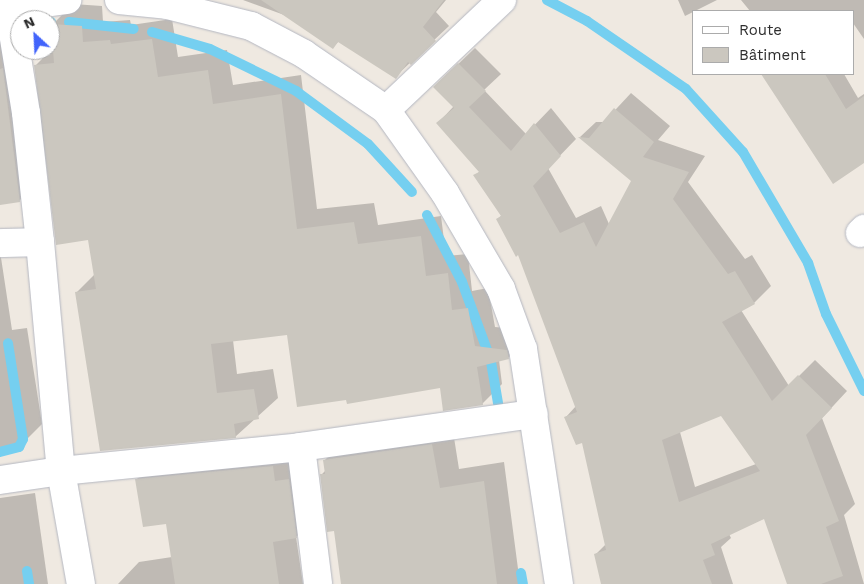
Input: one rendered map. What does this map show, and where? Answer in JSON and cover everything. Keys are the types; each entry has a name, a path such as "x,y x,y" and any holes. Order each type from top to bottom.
{"street":[{"path":"67,0 5,9 26,114 40,242 60,471 81,584"},
{"path":"118,0 167,5 251,26 304,54 386,110 445,193 501,289 523,349 558,584"},
{"path":"386,110 502,0"},
{"path":"0,243 40,242"},
{"path":"0,480 60,471 301,447 534,414"},
{"path":"301,447 318,584"}],"building":[{"path":"261,0 444,0 423,27 436,41 411,65 408,62 396,79 338,42 333,49"},
{"path":"60,25 82,26 83,42 110,40 111,44 152,39 158,77 208,70 213,104 281,94 297,229 354,222 358,244 421,236 426,276 448,273 452,310 468,308 475,346 507,350 509,359 477,367 483,405 443,411 440,388 347,404 346,400 297,407 287,335 211,344 217,393 254,389 259,419 234,424 236,438 100,451 75,292 96,289 88,240 56,245 34,65 54,63 54,60 60,60"},
{"path":"458,63 486,91 469,107 511,151 534,123 561,156 533,186 560,233 584,222 596,247 631,181 578,137 589,138 614,108 654,142 643,157 689,172 673,199 728,274 735,271 755,304 722,322 772,401 798,375 832,408 806,435 839,521 826,527 843,576 821,584 787,584 764,519 711,544 715,555 703,560 712,584 601,584 594,554 606,550 582,443 576,445 564,417 577,412 518,255 516,257 496,219 501,216 473,175 479,172 436,123 454,108 433,87","holes":["721,416 760,471 679,502 662,440"]},
{"path":"3,68 20,202 0,205 0,69"},
{"path":"762,75 826,75 846,109 864,96 864,163 833,184"},
{"path":"432,444 440,488 484,481 497,584 341,584 334,531 327,532 320,474 325,474 323,460"},
{"path":"273,466 275,481 289,479 297,538 273,542 279,584 175,584 166,524 143,527 135,479"}],"waterway":[{"path":"547,0 587,21 686,89 743,152 808,263 826,314 864,391"},
{"path":"69,22 134,29"},
{"path":"152,32 210,49 296,91 368,144 412,192"},
{"path":"427,215 462,282 487,350"},
{"path":"0,452 19,447 23,439 8,343"},
{"path":"491,362 498,403"},
{"path":"27,571 29,584"},
{"path":"521,573 523,584"}]}
